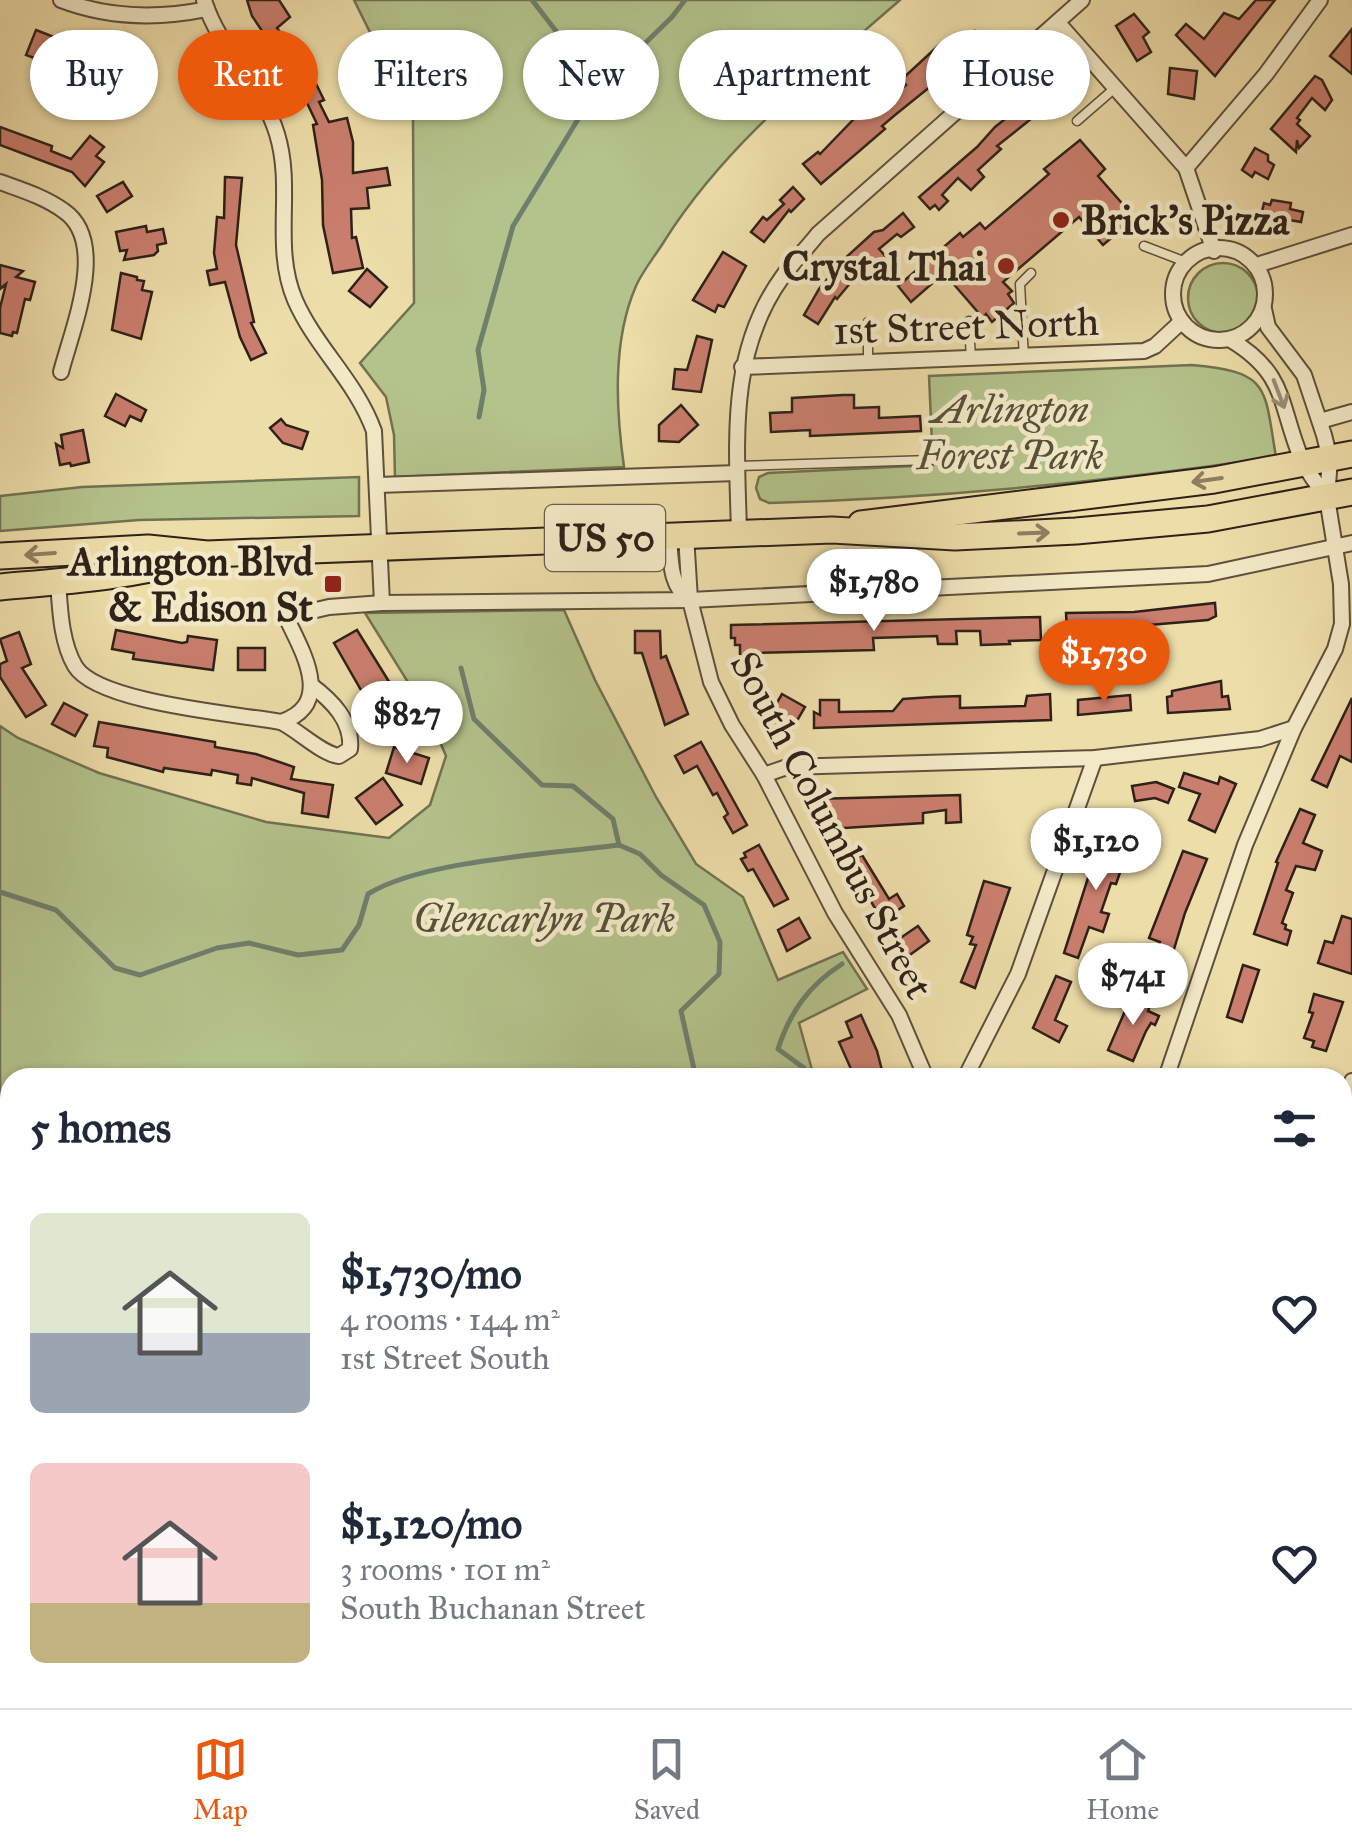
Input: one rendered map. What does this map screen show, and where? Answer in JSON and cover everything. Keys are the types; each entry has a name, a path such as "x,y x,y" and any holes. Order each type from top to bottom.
{"highway":[{"name":"US 50","path":"832,530 910,516 1148,489 1341,457"},
{"name":"US 50","path":"0,556 148,548 208,554 832,530 955,536 1110,530 1208,519 1340,495"},
{"name":"US 50","path":"0,586 150,571 208,554"}],"street":[{"path":"61,0 123,15 176,14 206,5 217,31 270,115 283,164 283,256 287,276 303,316 364,405 374,431 382,603"},
{"path":"739,533 737,403 742,367 758,322 781,278 818,234 1082,0"},
{"path":"1186,168 1266,74 1320,0"},
{"path":"1059,24 1186,168 1214,251"},
{"path":"0,182 68,213 87,248 86,275 61,372"},
{"path":"1257,265 1352,236"},
{"path":"1169,1068 1245,845 1294,728 1340,636 1343,612 1336,546 1340,495 1341,457 1320,420 1304,376 1268,326 1264,280 1246,254 1231,250 1214,251 1186,262 1176,274 1172,288 1172,304 1182,321 1198,334 1232,340 1256,355 1277,383 1303,464 1340,495"},
{"path":"1232,340 1256,322 1264,309"},
{"name":"1st Street North","path":"742,367 1144,351 1182,321"},
{"path":"1320,420 1352,412"},
{"path":"378,485 737,470"},
{"name":"South Columbus Street","path":"678,535 711,682 835,913 898,1015 922,1068"},
{"path":"281,722 293,718 308,704 311,685 308,665 286,617 329,607 690,600 1208,574 1352,544"},
{"path":"58,582 70,654 76,668 87,680 118,695 281,722 303,733 329,755 339,756 350,749 351,737 334,703 311,685"},
{"path":"764,775 787,767 1095,758 1260,739 1294,728"},
{"path":"970,1068 1018,974 1095,758"}],"lane":[{"path":"1077,122 1115,88"},
{"path":"1144,246 1186,262"},
{"path":"1024,358 1020,284 1031,273"},
{"path":"969,321 971,360"},
{"path":"868,322 868,363"},
{"path":"737,470 931,460"}],"green space":[{"path":"354,0 900,0 865,30 679,30 679,120 766,120 689,205 636,286 623,329 618,376 624,467 395,477 394,435 386,397 360,363 414,303 413,120 503,120 503,30 369,30"},
{"path":"1223,263 1248,273 1258,298 1248,323 1223,333 1198,323 1188,298 1198,273"},
{"name":"Arlington Forest Park","path":"1192,365 1237,372 1259,387 1269,414 1276,457 1086,481 896,497 769,503 760,499 756,488 759,477 768,473 933,465 929,376"},
{"path":"359,477 359,516 139,520 0,531 0,496 82,487"},
{"name":"Glencarlyn Park","path":"564,610 595,680 656,797 696,864 743,897 778,980 843,952 867,989 799,1023 812,1068 0,1068 0,726 18,738 99,773 266,822 389,838 430,805 446,756 429,716 365,613"}],"building":[{"path":"247,0 279,0 290,17 278,30 262,30"},
{"path":"1256,0 1275,0 1215,76 1176,35 1186,24 1204,39 1224,13 1239,19"},
{"path":"1134,14 1149,32 1143,37 1151,52 1137,61 1116,26"},
{"path":"1352,29 1352,74 1330,56"},
{"path":"926,57 926,90 906,107 906,85 906,75"},
{"path":"1170,68 1197,71 1194,99 1168,94"},
{"path":"1315,76 1322,80 1332,100 1325,110 1312,98 1297,118 1297,124 1310,136 1299,148 1297,140 1296,152 1271,129"},
{"path":"318,88 324,100 319,102 329,122 348,120 353,142 353,173 387,168 390,185 367,188 369,208 351,209 352,238 356,237 363,268 333,273 323,225 322,180 313,125 317,124"},
{"path":"853,120 889,120 882,126 885,129 821,184 803,164 820,154"},
{"path":"1004,120 1030,120 997,146 1001,149 978,170 984,177 971,190 958,178 942,195 948,201 939,210 935,205 930,209 919,197"},
{"path":"0,127 52,146 51,151 71,159 90,136 104,147 96,156 104,162 85,186 72,172 0,145"},
{"path":"1080,140 1105,169 1098,176 1135,218 1103,245 1079,217 1003,282 1012,291 1008,294 1014,303 992,322 986,314 983,318 944,273 911,302 898,286 960,233 963,237 980,223 985,229 1049,174 1044,169"},
{"path":"1255,148 1268,155 1268,161 1274,165 1268,179 1255,172 1252,177 1242,170"},
{"path":"225,177 242,178 236,245 254,322 251,323 266,353 251,360 240,337 225,282 210,285 207,271 217,269 217,217 224,218"},
{"path":"123,182 132,196 107,212 97,196"},
{"path":"793,187 804,199 789,210 764,242 751,232 763,217 767,220 784,204 780,200"},
{"path":"1272,200 1291,203 1290,209 1303,212 1301,222 1261,215 1264,203 1270,205"},
{"path":"903,213 914,227 901,237 897,234 879,249 887,258 868,275 862,269 835,297 818,324 804,315 842,261 874,232 883,230"},
{"path":"146,226 147,232 163,229 166,243 157,245 154,255 124,260 127,250 120,251 116,232"},
{"path":"723,252 746,266 724,307 718,305 715,312 693,300"},
{"path":"0,265 23,271 16,277 35,282 30,300 25,299 17,333 12,336 0,333 0,308 6,284 0,289"},
{"path":"367,269 387,287 370,307 349,291"},
{"path":"121,273 144,281 142,290 152,292 141,339 112,330"},
{"path":"697,336 712,340 701,392 673,389 675,369 687,370"},
{"path":"116,394 146,410 141,421 130,416 125,426 105,416"},
{"path":"854,395 854,408 879,407 879,418 920,416 921,431 810,436 810,430 771,432 770,413 792,412 792,398"},
{"path":"681,405 698,425 679,442 659,441 659,425"},
{"path":"281,419 286,425 308,432 302,449 283,443 270,428"},
{"path":"83,430 89,462 60,465 56,444 63,448 61,435"},
{"path":"1215,603 1216,616 1208,620 1067,632 1066,613 1134,612"},
{"path":"1040,617 1041,640 1009,641 1010,644 981,645 980,631 956,631 957,644 938,644 937,636 873,638 874,650 757,653 757,660 740,661 740,645 735,645 735,638 731,638 731,625"},
{"path":"116,630 182,643 187,642 188,636 217,640 213,670 133,659 134,653 112,649"},
{"path":"357,630 414,722 393,736 372,702 369,704 334,643"},
{"path":"635,631 660,631 661,658 666,656 688,714 665,725 642,653 635,653"},
{"path":"19,632 31,664 22,668 46,705 26,717 0,677 0,664 7,661 0,639"},
{"path":"238,648 265,648 265,670 238,670"},
{"path":"1221,681 1222,697 1228,696 1230,709 1168,713 1167,697 1172,696 1172,691"},
{"path":"782,694 805,707 791,731 768,718"},
{"path":"1050,694 1051,720 814,728 814,712 820,715 820,700 839,700 839,712 893,711 903,699 960,696 960,708 1025,706 1027,696"},
{"path":"1130,695 1131,710 1078,715 1078,700"},
{"path":"1352,698 1352,762 1340,756 1327,787 1312,780"},
{"path":"64,703 87,715 75,736 52,724"},
{"path":"99,722 215,742 215,747 256,754 294,767 291,779 333,785 328,817 302,813 304,793 252,778 251,785 237,783 238,775 164,768 163,772 107,757 108,748 94,746"},
{"path":"701,742 747,825 733,833 717,793 713,795 697,766 684,773 675,756"},
{"path":"394,747 429,758 421,784 386,773"},
{"path":"1184,773 1218,784 1220,777 1236,784 1215,832 1189,820 1200,794 1179,787"},
{"path":"383,778 402,805 376,824 356,798"},
{"path":"1156,782 1174,789 1168,803 1155,798 1135,801 1132,786"},
{"path":"960,795 961,822 946,823 946,810 923,813 923,823 829,829 829,821 816,819 815,799"},
{"path":"1300,809 1315,815 1303,843 1322,851 1315,870 1296,866 1286,890 1293,893 1282,923 1291,931 1287,945 1254,934 1276,862"},
{"path":"1111,827 1126,832 1114,861 1123,864 1101,912 1109,914 1103,932 1089,927 1078,958 1064,953 1095,856 1099,858"},
{"path":"759,845 788,899 774,906 753,869 748,871 741,859"},
{"path":"1183,851 1207,859 1185,913 1161,992 1146,987 1160,942 1149,938"},
{"path":"862,855 889,899 897,894 904,906 882,920 848,863"},
{"path":"984,881 1010,888 975,988 961,982 976,945 970,944 973,937 967,935"},
{"path":"1342,916 1352,919 1352,974 1318,963 1325,941 1333,943"},
{"path":"799,918 810,938 787,951 778,930"},
{"path":"918,926 929,941 907,957 896,941"},
{"path":"1243,965 1259,970 1242,1022 1227,1017"},
{"path":"1056,976 1071,982 1055,1020 1067,1026 1059,1042 1033,1028"},
{"path":"1314,994 1343,1002 1326,1051 1312,1047 1314,1041 1304,1038 1313,1013 1309,1012"},
{"path":"1132,995 1151,1003 1148,1011 1159,1016 1146,1031 1133,1061 1108,1050"},
{"path":"861,1015 881,1068 851,1068 839,1042 852,1037 846,1022"}],"waterway":[{"path":"532,0 555,30"},
{"path":"479,417 484,390 478,350 513,226 594,93 685,0"},
{"path":"461,668 474,719 542,785 573,786 613,819 619,845"},
{"path":"0,892 56,910 115,968 140,975 217,948 249,943 298,955 342,950 359,925 368,894 392,883 421,873 489,860 619,845 640,854 661,875 704,905 720,942 719,974 681,1011 694,1068"},
{"path":"804,1068 778,1049 802,1000 842,964"}],"place":[{"name":"Brick's Pizza","path":"1061,220"},
{"name":"Crystal Thai","path":"1006,266"},
{"name":"Arlington Blvd & Edison St","path":"333,584"}]}
